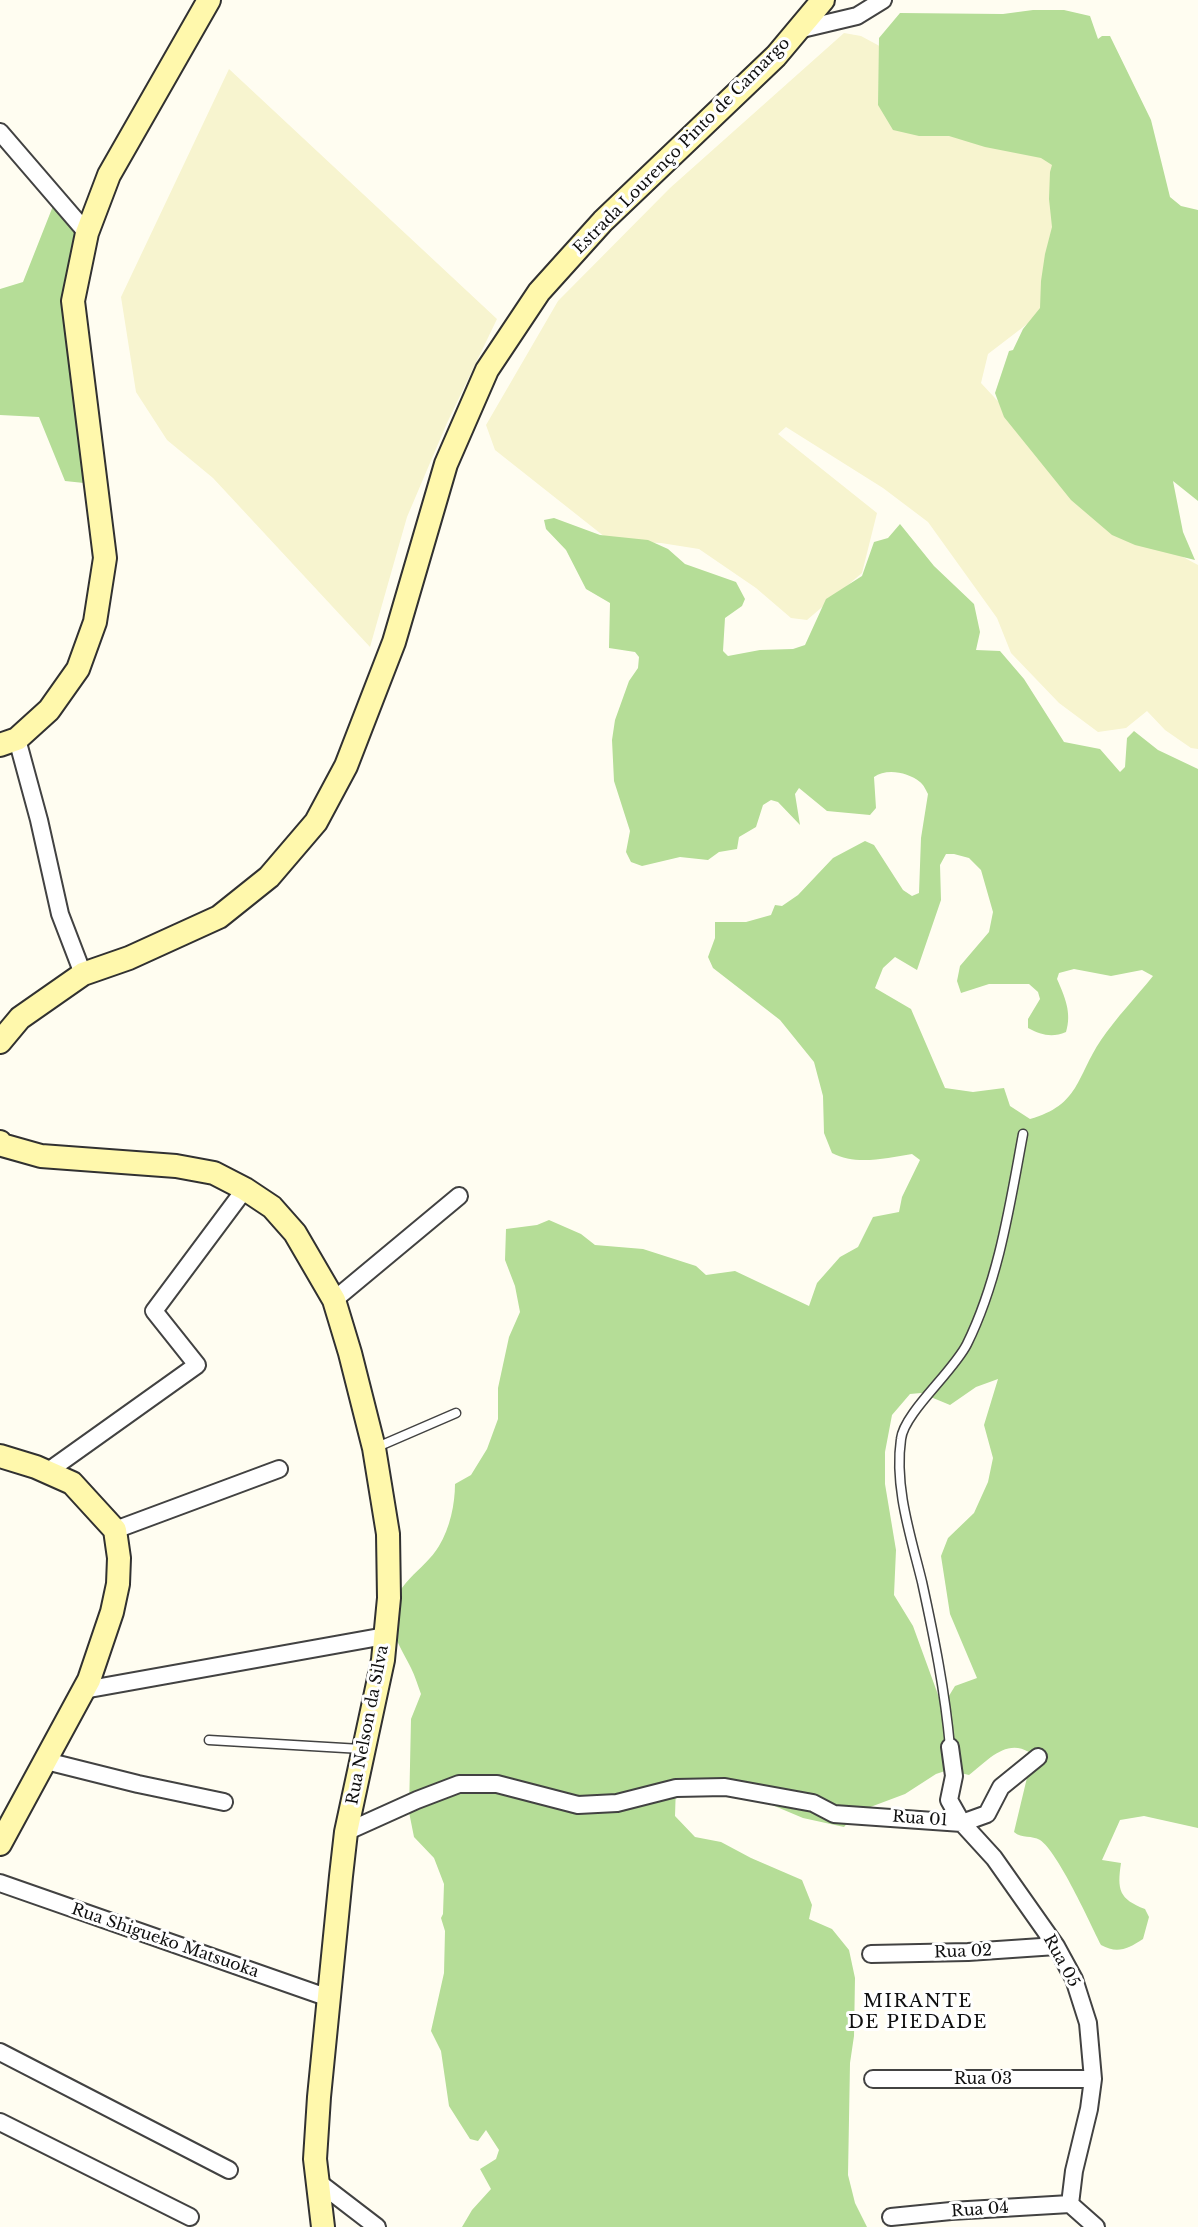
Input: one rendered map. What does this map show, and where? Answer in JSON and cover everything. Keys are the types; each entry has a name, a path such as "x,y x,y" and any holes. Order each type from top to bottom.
{"street":[{"path":"0,1042 20,1018 83,974 60,914 8,742 49,710 78,669 95,622 105,558 73,302 87,233 109,175 209,0"},
{"name":"Estrada Lourenço Pinto de Camargo","path":"83,974 129,958 219,917 269,877 316,822 346,766 394,642 447,464 487,370 539,292 603,221 777,56 823,0"},
{"path":"798,30 857,16 883,0"},
{"path":"0,132 87,233"},
{"name":"Rua Nelson da Silva","path":"0,1142 41,1156 176,1166 214,1173 245,1189 272,1207 295,1233 334,1300 374,1448 388,1534 389,1598 383,1660 346,1832 315,2158 323,2227"},
{"path":"47,1472 197,1365 154,1311 245,1189"},
{"path":"334,1300 459,1196"},
{"path":"0,1456 72,1483 116,1530 119,1558 118,1584 112,1612 84,1690 0,1844"},
{"path":"116,1530 279,1469"},
{"path":"84,1690 386,1636"},
{"name":"Rua 05","path":"950,1747 954,1776 949,1800 962,1823 994,1858 1056,1946 1074,1979 1088,2023 1093,2079 1089,2109 1074,2171 1070,2204"},
{"name":"Rua 01","path":"346,1832 459,1784 497,1784 578,1805 617,1803 676,1788 725,1787 813,1803 834,1814 962,1823 987,1814 1002,1787 1038,1757"},
{"path":"46,1761 224,1802"},
{"name":"Rua Shigueko Matsuoka","path":"0,1883 329,1998"},
{"name":"Rua 02","path":"871,1954 968,1952 1056,1946"},
{"path":"0,2052 229,2170"},
{"name":"Rua 03","path":"873,2079 1093,2079"},
{"path":"0,2122 190,2217"},
{"path":"317,2181 377,2227"},
{"path":"1070,2204 1096,2227"},
{"name":"Rua 04","path":"891,2217 1070,2204"}],"lane":[{"path":"950,1747 945,1695 903,1502 901,1437 909,1419 939,1384 966,1346 987,1297 1009,1207 1023,1134"},
{"path":"374,1448 456,1413"},
{"path":"209,1740 365,1750"}],"shaded area":[{"path":"844,33 861,36 911,63 1055,150 1067,278 1035,318 988,354 981,383 1045,452 1170,550 1198,565 1198,749 1191,748 1165,730 1147,711 1126,728 1098,732 1059,703 1011,653 997,618 928,522 883,488 786,427 778,434 877,513 862,573 807,620 791,618 756,588 699,549 661,543 610,541 495,450 486,425 558,301 670,188"},
{"path":"229,69 497,319 447,423 407,517 370,647 213,478 167,440 136,392 121,297"}],"green space":[{"path":"1033,10 1064,10 1090,16 1098,39 1102,36 1110,36 1151,120 1170,197 1181,206 1198,210 1198,501 1173,481 1183,532 1195,560 1135,545 1112,535 1071,500 1004,417 995,393 1009,351 1013,350 1023,329 1040,308 1045,254 1052,227 1049,199 1052,165 1041,158 985,147 949,136 919,136 893,130 878,105 879,38 900,13 1003,14"},
{"path":"53,206 78,231 70,353 84,483 65,481 39,417 0,415 0,289 23,282"},
{"path":"554,518 600,535 648,540 668,549 685,564 736,582 745,599 742,606 725,618 723,651 728,656 760,650 793,649 805,645 826,599 862,576 874,542 888,538 900,524 934,566 974,604 980,632 976,650 1000,651 1024,679 1064,742 1100,749 1120,772 1125,767 1127,738 1134,731 1158,750 1198,769 1198,1828 1144,1816 1120,1820 1102,1860 1121,1863 1119,1880 1122,1892 1130,1901 1145,1909 1149,1917 1143,1939 1117,1950 1101,1945 1056,1858 1040,1840 1014,1832 1031,1761 1029,1752 1021,1748 1005,1749 997,1753 969,1775 948,1770 936,1774 905,1794 857,1812 844,1827 803,1818 727,1786 676,1785 675,1816 695,1837 721,1842 802,1880 812,1905 809,1919 832,1929 849,1950 855,1978 854,2036 850,2063 848,2175 855,2203 867,2227 462,2227 472,2210 491,2189 480,2169 496,2159 499,2150 486,2130 478,2141 470,2139 449,2106 441,2051 431,2031 444,1973 445,1931 441,1918 444,1884 434,1858 414,1837 409,1812 411,1719 421,1694 396,1637 392,1617 397,1596 410,1578 433,1555 443,1539 451,1516 455,1484 471,1475 487,1449 498,1419 498,1388 509,1337 520,1312 515,1286 505,1260 506,1229 537,1225 549,1220 581,1234 595,1245 643,1249 696,1266 706,1275 735,1271 809,1306 817,1283 840,1257 858,1247 873,1217 899,1212 902,1197 920,1160 912,1154 861,1160 832,1153 824,1133 823,1096 814,1062 780,1020 713,968 708,957 715,938 715,922 746,922 771,915 775,905 782,906 798,895 833,858 865,841 874,845 903,890 912,896 919,893 921,838 928,794 924,787 915,779 903,774 891,772 879,774 874,777 876,808 870,815 827,811 799,788 795,794 800,825 778,802 771,800 763,805 756,827 739,837 737,849 719,852 708,860 680,857 642,866 631,862 626,852 630,831 614,781 612,740 615,720 629,681 638,668 639,657 635,652 609,648 610,603 586,589 566,550 546,529 544,520","holes":["946,854 969,858 981,870 993,912 989,932 960,966 957,981 961,993 989,984 1029,984 1038,992 1040,999 1028,1019 1028,1028 1042,1034 1056,1035 1066,1032 1068,1025 1065,999 1057,979 1059,973 1074,969 1111,976 1142,970 1153,976 1101,1040 1068,1098 1059,1106 1030,1119 1010,1106 1004,1088 973,1092 945,1088 911,1009 875,988 883,968 895,957 917,970 941,900 940,865","998,1379 984,1425 993,1458 988,1482 974,1513 948,1538 941,1556 950,1614 977,1678 955,1686 944,1704 941,1703 913,1626 894,1595 896,1550 885,1484 885,1452 892,1415 910,1394 921,1393 950,1405 976,1387"]}],"district":[{"name":"MIRANTE DE PIEDADE","path":"918,2012"}]}
